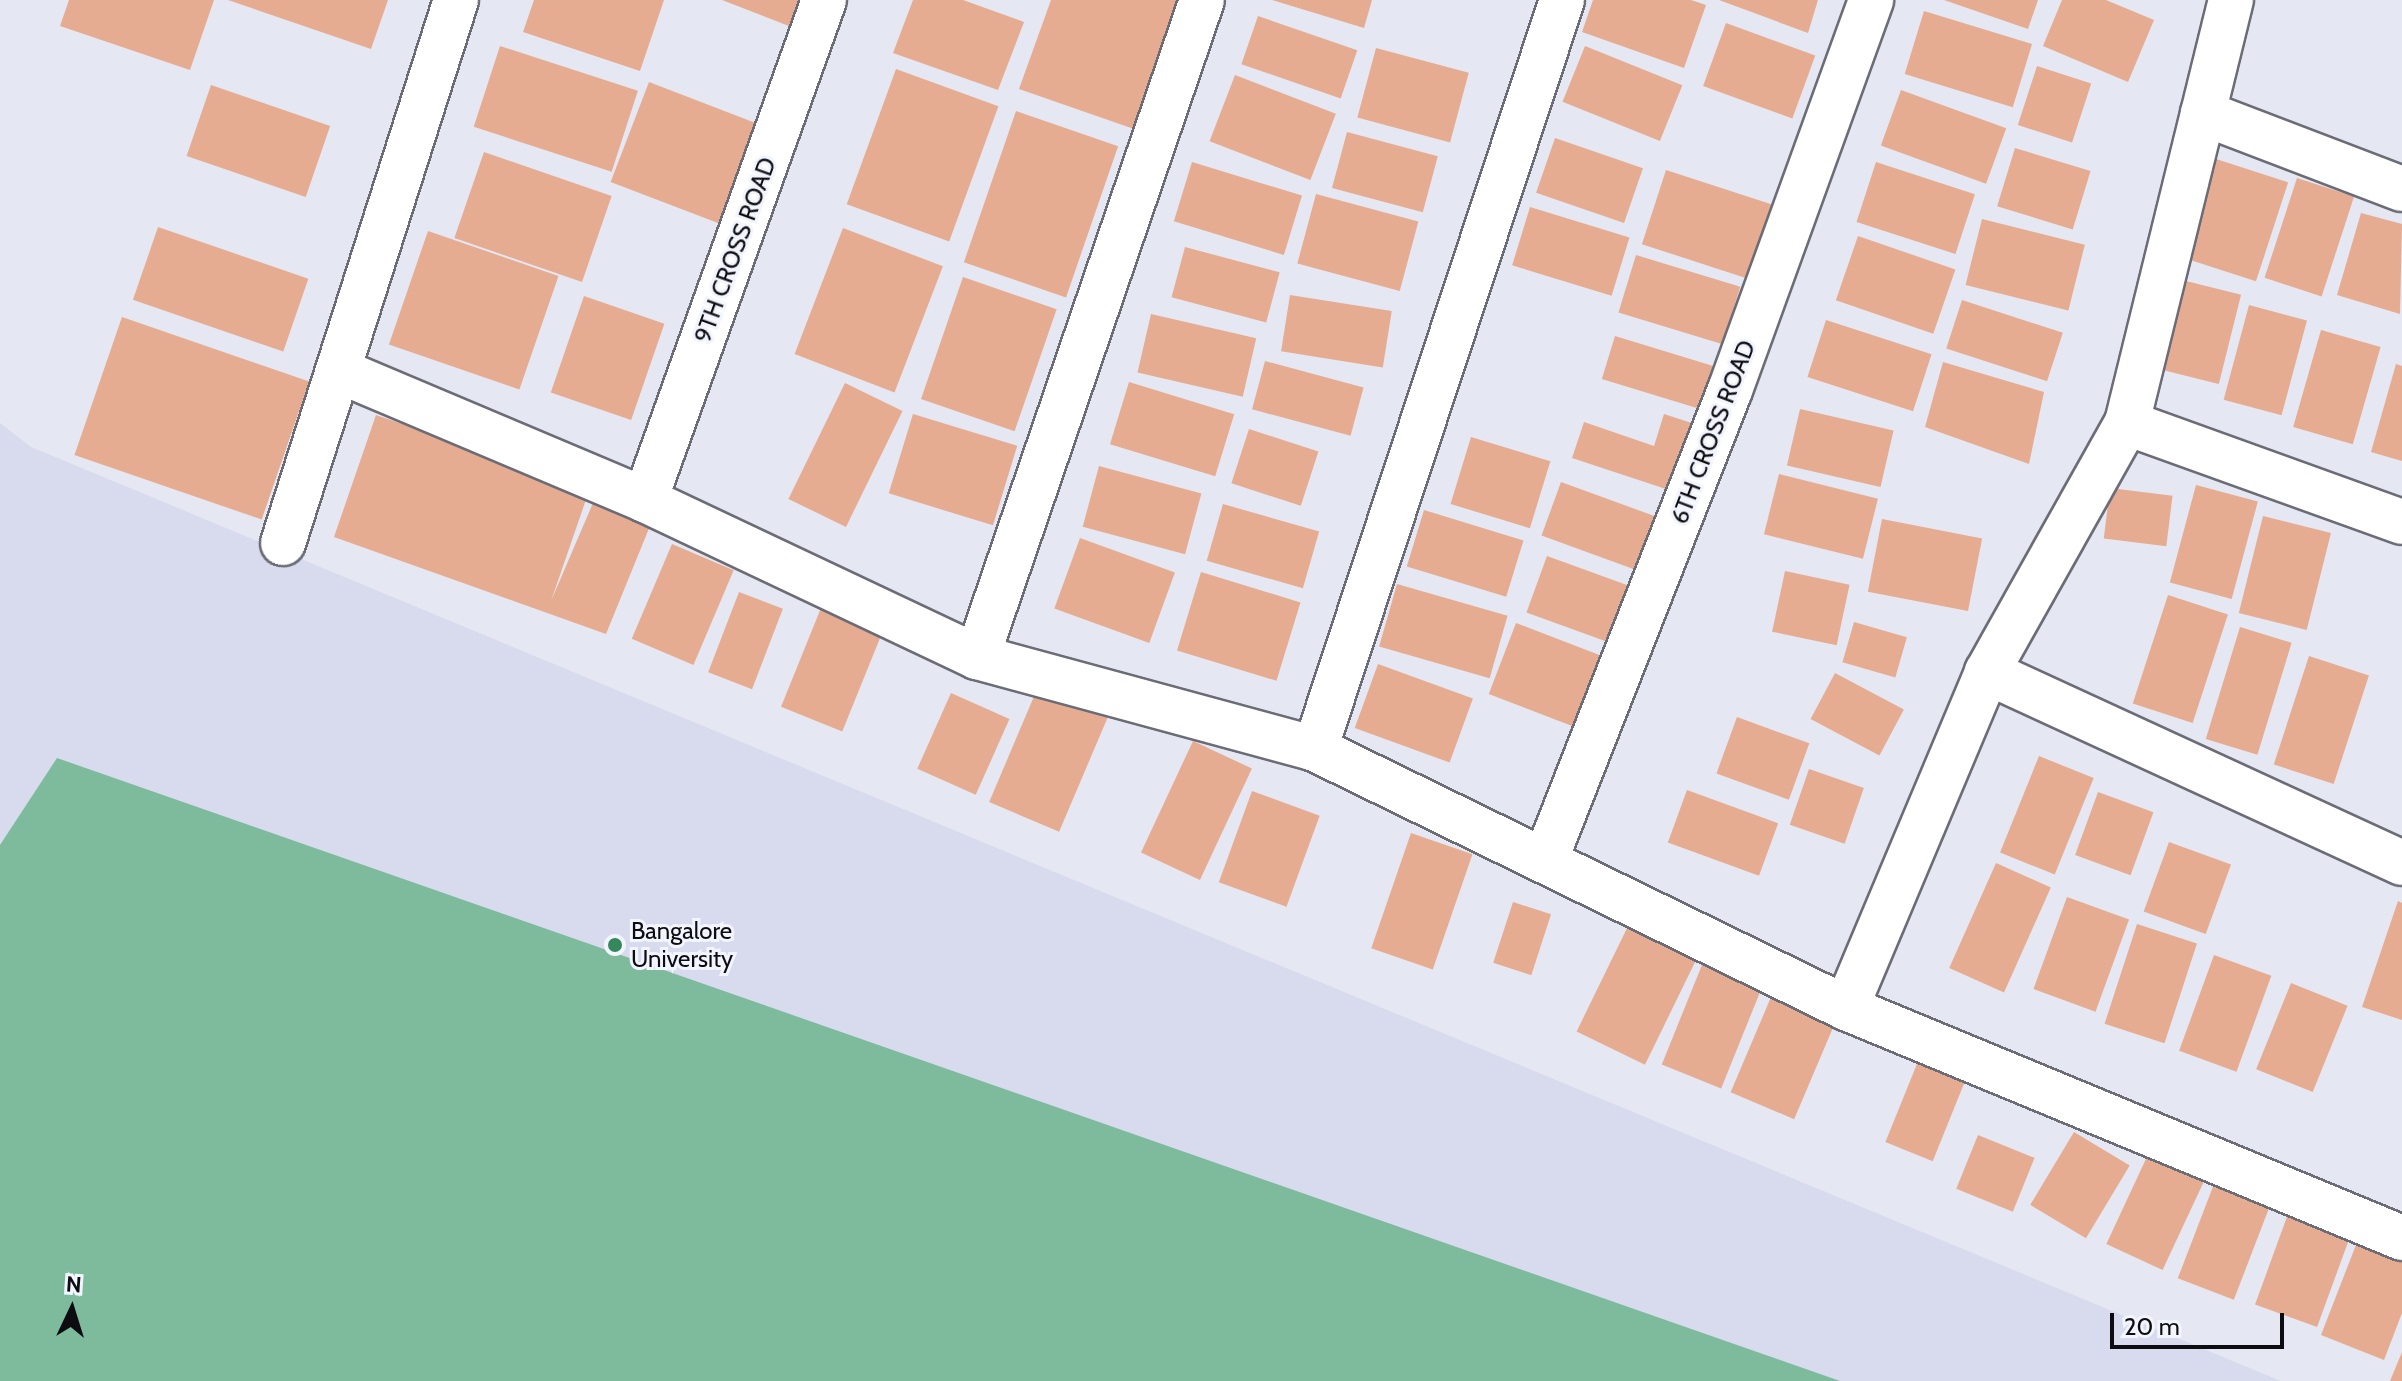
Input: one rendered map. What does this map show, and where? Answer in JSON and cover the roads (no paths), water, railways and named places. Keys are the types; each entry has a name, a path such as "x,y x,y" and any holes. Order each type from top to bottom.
{"street":[{"path":"283,543 342,372 456,0"},
{"name":"9TH CROSS ROAD","path":"645,500 824,0"},
{"path":"977,657 1202,0"},
{"path":"1315,749 1562,0"},
{"name":"6TH CROSS ROAD","path":"1545,861 1730,390 1871,0"},
{"path":"1846,1008 1987,672 2127,423 2231,0"},
{"path":"2203,113 2402,189"},
{"path":"342,372 645,500 977,657 1315,749 1846,1008 2402,1238"},
{"path":"2127,423 2402,522"},
{"path":"1987,672 2402,863"}],"place":[{"name":"Bangalore University","path":"615,945"}]}
